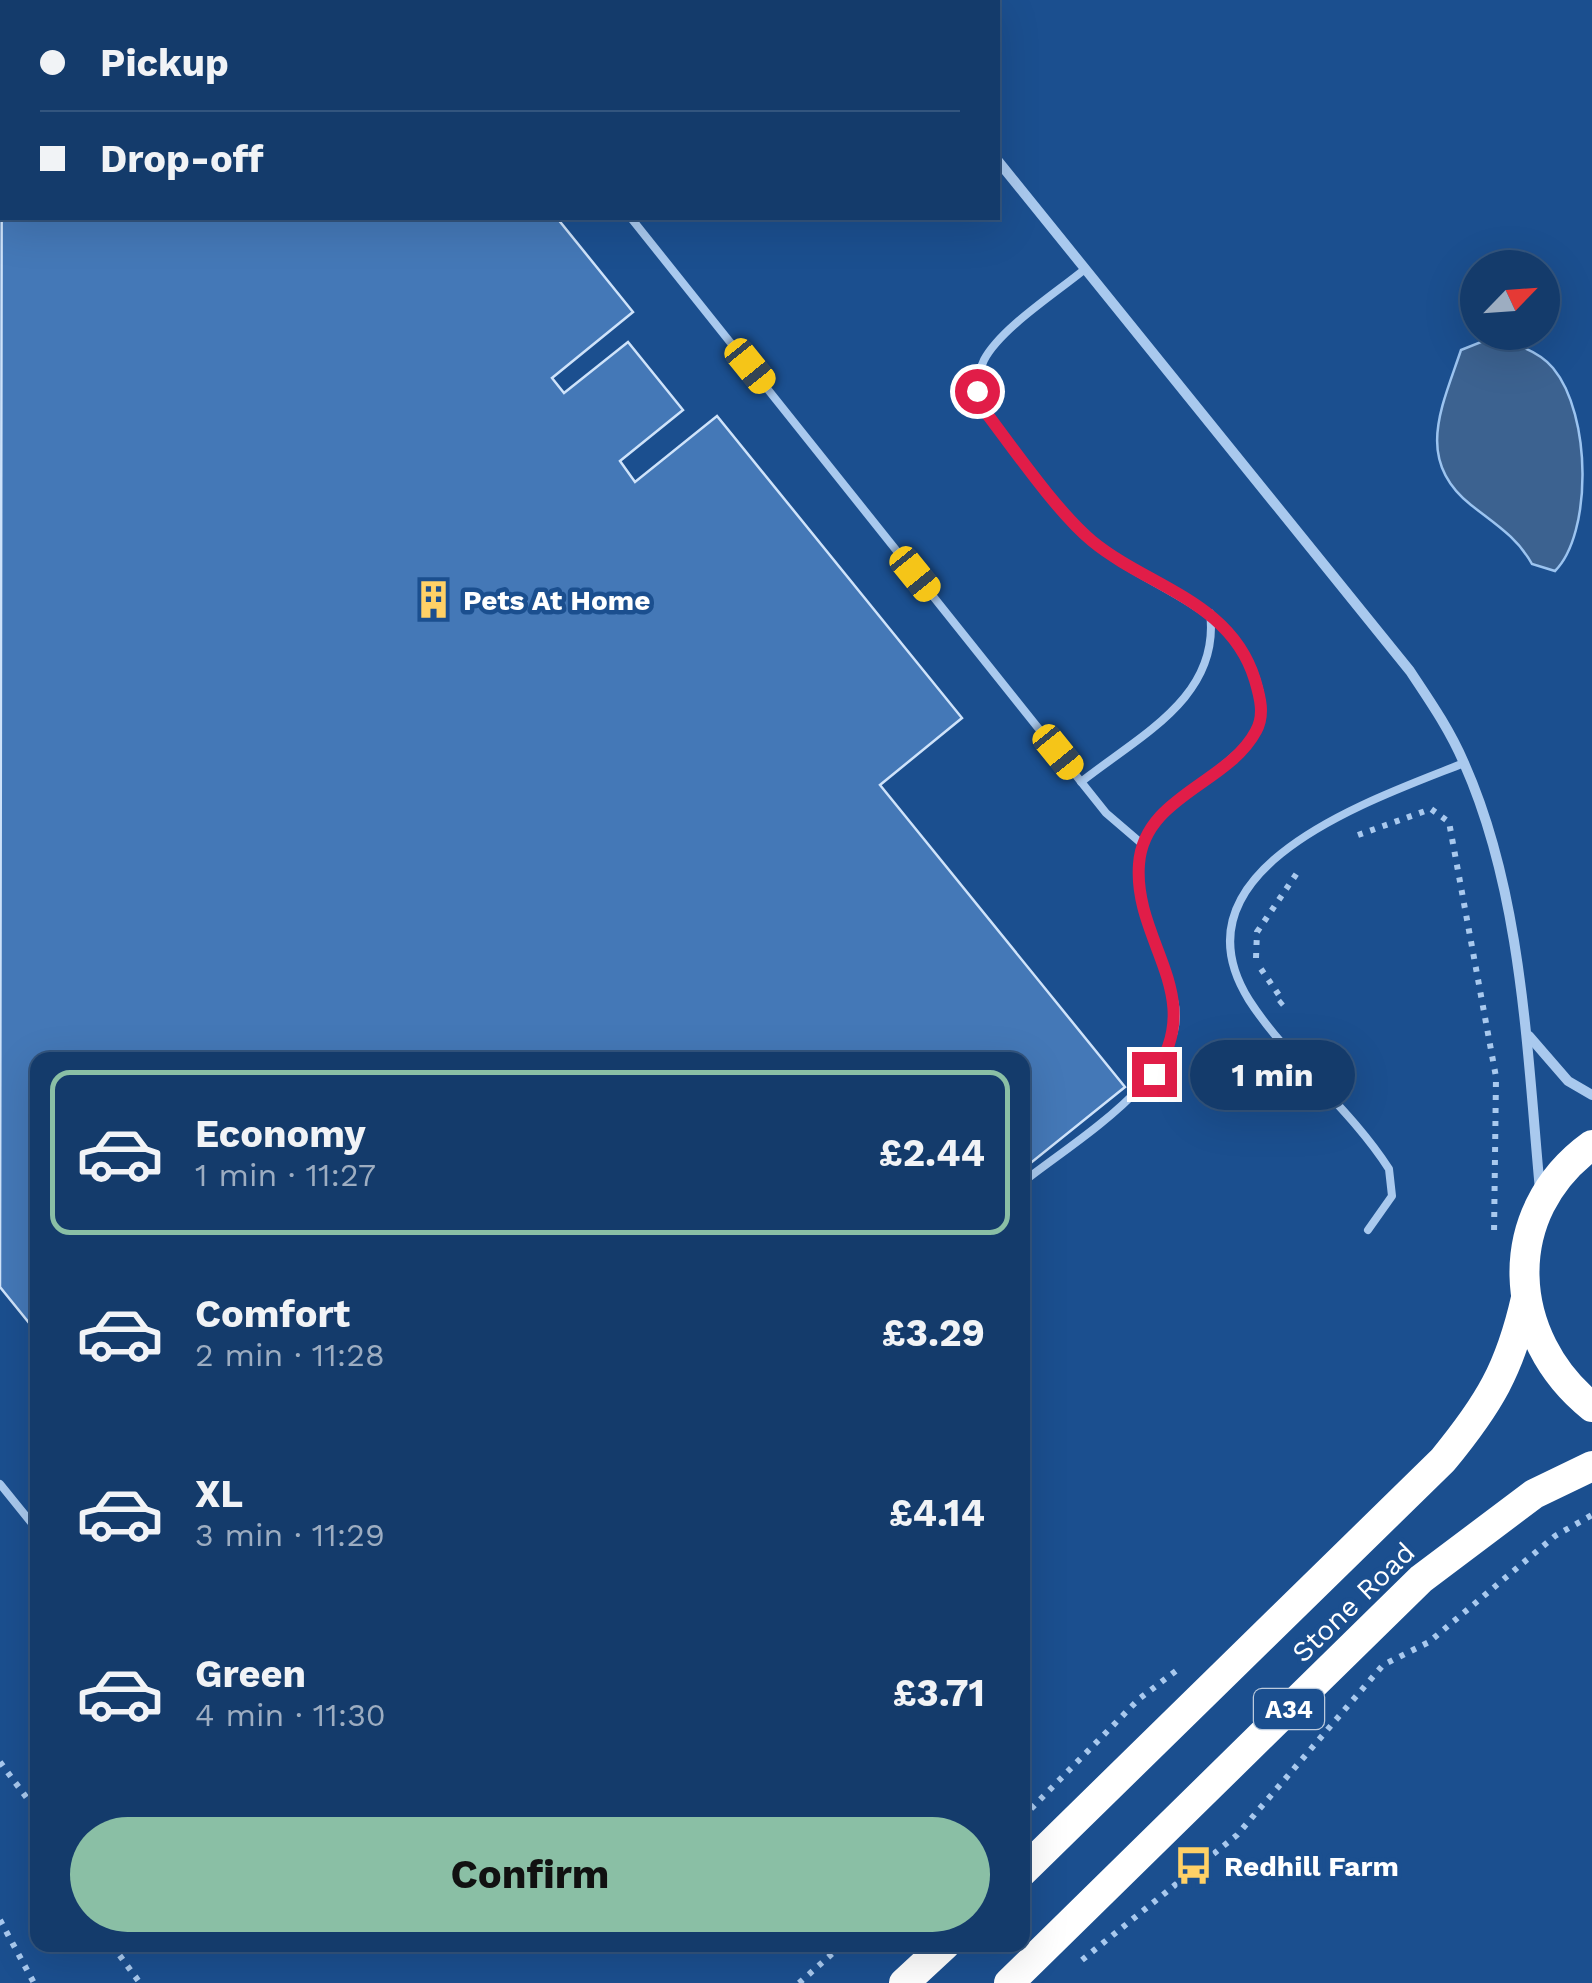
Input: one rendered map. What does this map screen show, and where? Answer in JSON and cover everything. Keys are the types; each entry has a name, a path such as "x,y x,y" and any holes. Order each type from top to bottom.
{"highway":[{"path":"1592,1146 1558,1178 1541,1203 1524,1265 1526,1298 1546,1358 1592,1407"},
{"name":"Stone Road","path":"1030,1864 1443,1460 1500,1385 1514,1352 1526,1298"},
{"name":"Stone Road","path":"1009,1983 1421,1579 1534,1494 1592,1466"},
{"path":"904,1983 937,1952"}],"street":[{"path":"1000,163 1410,671 1464,763 1486,823 1529,1035 1529,1100 1541,1203"},
{"path":"1529,1035 1568,1080 1592,1096"}],"lane":[{"path":"633,220 1106,814 1141,843"},
{"path":"1030,1177 1137,1090 1168,1053 1175,1032 1176,1006 1144,903 1138,870 1141,843 1160,815 1256,731 1262,702 1251,666 1210,613 1090,540 981,406 979,375 996,344 1085,269"},
{"path":"1081,782 1180,704 1202,678 1210,655 1210,613"},
{"path":"1368,1230 1392,1196 1389,1170 1263,1018 1240,983 1230,936 1252,887 1298,838 1320,823 1464,763"},
{"path":"0,1484 30,1520"}],"path":[{"path":"1350,838 1432,809 1449,822 1496,1076 1494,1251"},
{"path":"1263,1018 1283,1001 1256,960 1257,932 1297,872 1310,863"},
{"path":"1080,1962 1237,1835 1384,1665 1429,1642 1555,1536 1592,1515"},
{"path":"1030,1810 1139,1698 1197,1655"},
{"path":"0,1762 30,1803"},
{"path":"0,1920 34,1983"},
{"path":"117,1952 140,1983"},
{"path":"799,1983 834,1952"}],"water":[{"path":"1461,350 1529,350 1553,368 1566,389 1581,443 1581,503 1567,554 1555,571 1532,564 1512,538 1453,488 1438,451 1447,392"}],"building":[{"name":"Pets At Home","path":"2,220 559,220 633,312 552,378 564,393 628,342 683,410 620,461 635,482 717,416 962,718 880,785 1125,1087 1030,1164 1030,1052 30,1052 30,1324 0,1287"}],"place":[{"name":"Pets At Home","path":"433,600"},
{"name":"Redhill Farm","path":"1194,1866"}],"route":[{"path":"977,391 981,406 1090,540 1210,613 1251,666 1262,702 1256,731 1240,750 1160,815 1141,843 1138,870 1144,903 1176,1006 1175,1032 1168,1053 1154,1074"}]}
